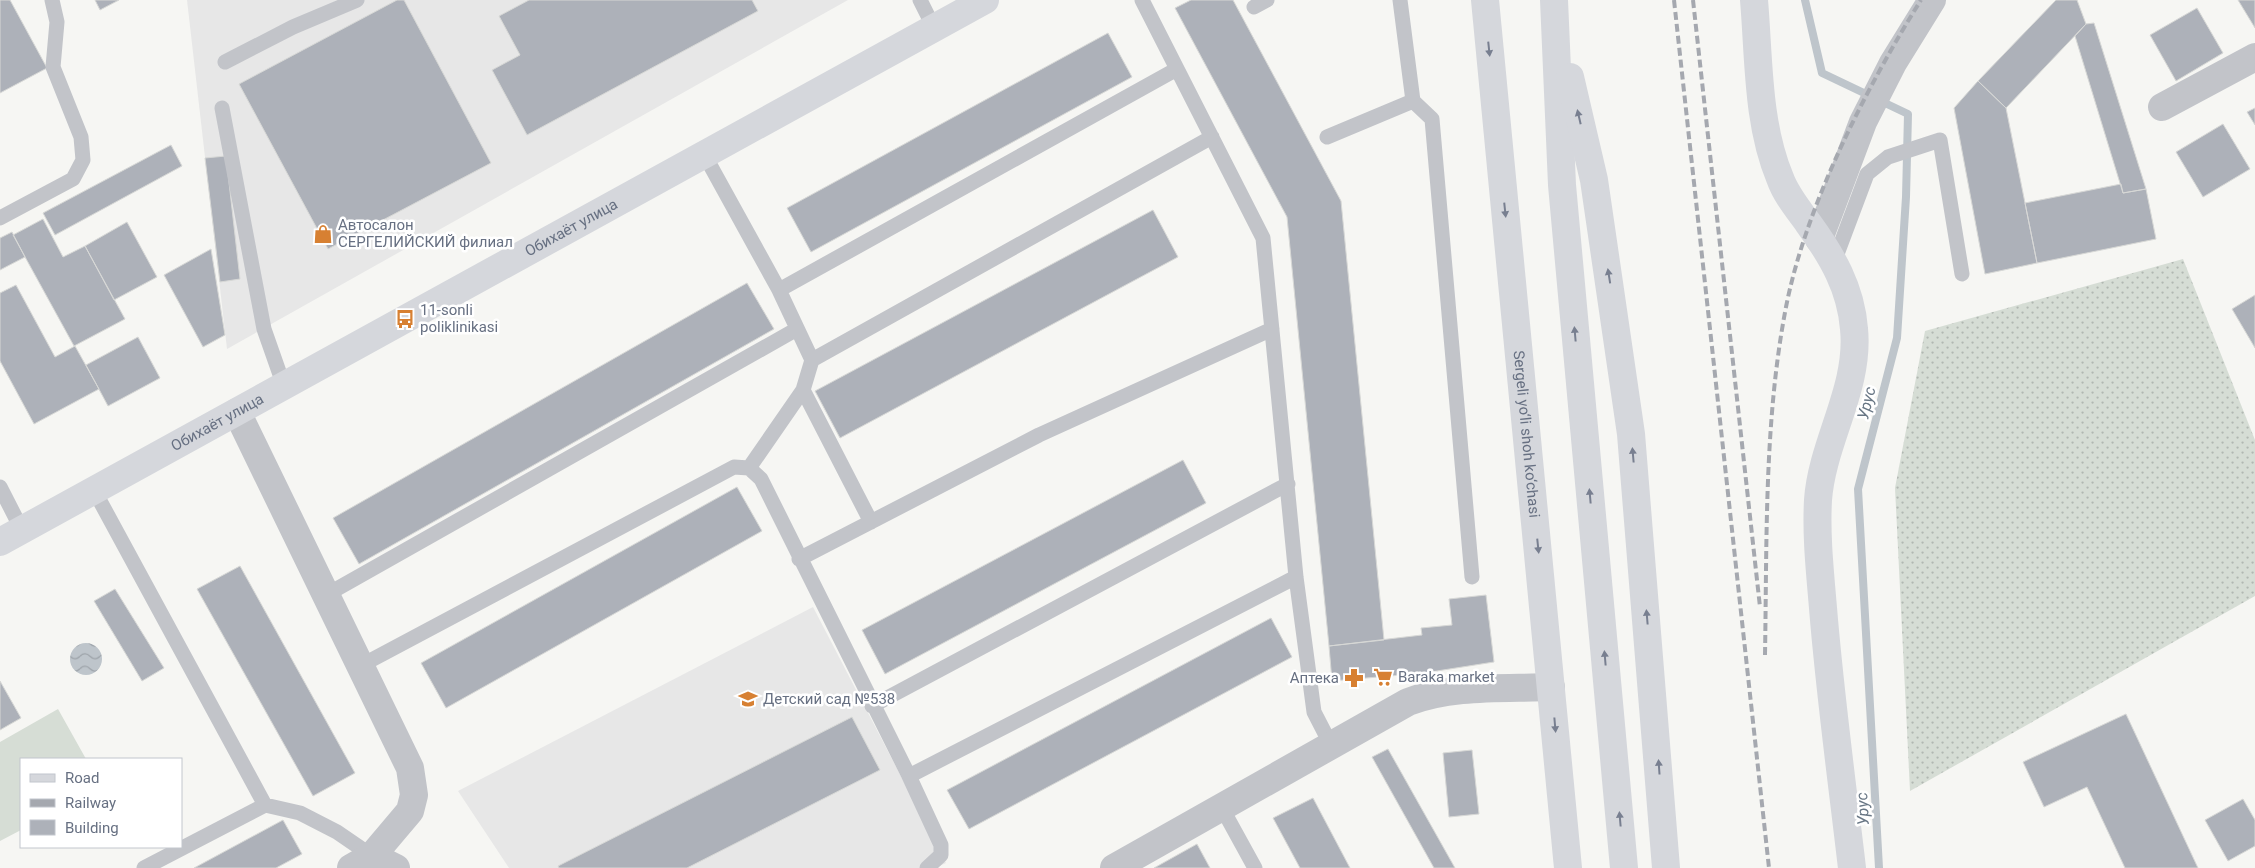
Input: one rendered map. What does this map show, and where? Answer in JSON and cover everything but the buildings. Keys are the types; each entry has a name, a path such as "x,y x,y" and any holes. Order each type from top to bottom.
{"main road":[{"name":"Обихаёт улица","path":"11,536 986,0"},
{"name":"Sergeli yo‘li shoh ko‘chasi","path":"1485,0 1568,868"},
{"path":"1754,0 1763,106 1774,162 1786,191 1834,262 1846,287 1854,329 1854,358 1818,497 1817,528 1826,641 1852,868"},
{"path":"1555,5 1594,180 1631,434 1666,868"},
{"path":"1555,5 1562,185 1624,868"}],"street":[{"path":"1819,239 1863,122 1892,63 1932,0"},
{"path":"2162,107 2255,57"},
{"path":"237,412 406,755 414,796 410,811 362,862"},
{"path":"1114,868 1394,708 1421,696 1450,691 1551,687"},
{"path":"362,862 396,868"}],"lane":[{"path":"0,218 73,178 83,160 81,138 54,67 57,22 52,0"},
{"path":"225,62 293,27 357,0"},
{"path":"920,0 934,28"},
{"path":"1142,0 1263,238 1296,577 1314,712 1332,745"},
{"path":"1400,0 1413,100 1432,119 1472,577"},
{"path":"779,290 1176,69"},
{"path":"1327,138 1413,100"},
{"path":"222,108 264,329 284,386"},
{"path":"812,360 1212,138"},
{"path":"1834,262 1868,174 1888,157 1940,140 1962,274"},
{"path":"704,154 779,290 812,360 803,390 749,468"},
{"path":"326,595 797,329"},
{"path":"799,559 1039,435 1272,329"},
{"path":"803,390 871,522"},
{"path":"362,665 734,467 749,468 761,479 872,706 909,776 941,845 941,855 927,868"},
{"path":"872,706 1288,484"},
{"path":"0,487 11,536"},
{"path":"94,490 265,805"},
{"path":"909,776 1296,577"},
{"path":"144,868 265,805 300,813 337,832 362,862"},
{"path":"1222,808 1255,868"}],"shaded area":[{"name":"Автосалон СЕРГЕЛИЙСКИЙ филиал","path":"187,0 848,0 227,349"},
{"path":"2183,259 2255,440 2255,596 1910,791 1895,488 1925,331"},
{"name":"Детский сад №538","path":"813,607 946,863 935,868 509,868 458,791"},
{"path":"58,709 85,758 20,758 20,831 0,841 0,742"}],"water":[{"path":"86,643 97,648 102,659 97,670 86,675 75,670 70,659 75,648"}],"waterway":[{"name":"Урус","path":"1805,0 1822,73 1908,114 1906,197 1897,338 1858,489 1879,868"}],"railway":[{"path":"1674,0 1769,868"},
{"path":"1693,0 1760,607"},
{"path":"1765,655 1770,437 1779,350 1795,268 1808,228 1840,148 1900,34 1921,0"}],"place":[{"name":"Автосалон СЕРГЕЛИЙСКИЙ филиал","path":"323,234"},
{"name":"11-sonli poliklinikasi","path":"405,319"},
{"name":"Baraka market","path":"1383,677"},
{"name":"Аптека","path":"1354,678"},
{"name":"Детский сад №538","path":"748,699"}]}
